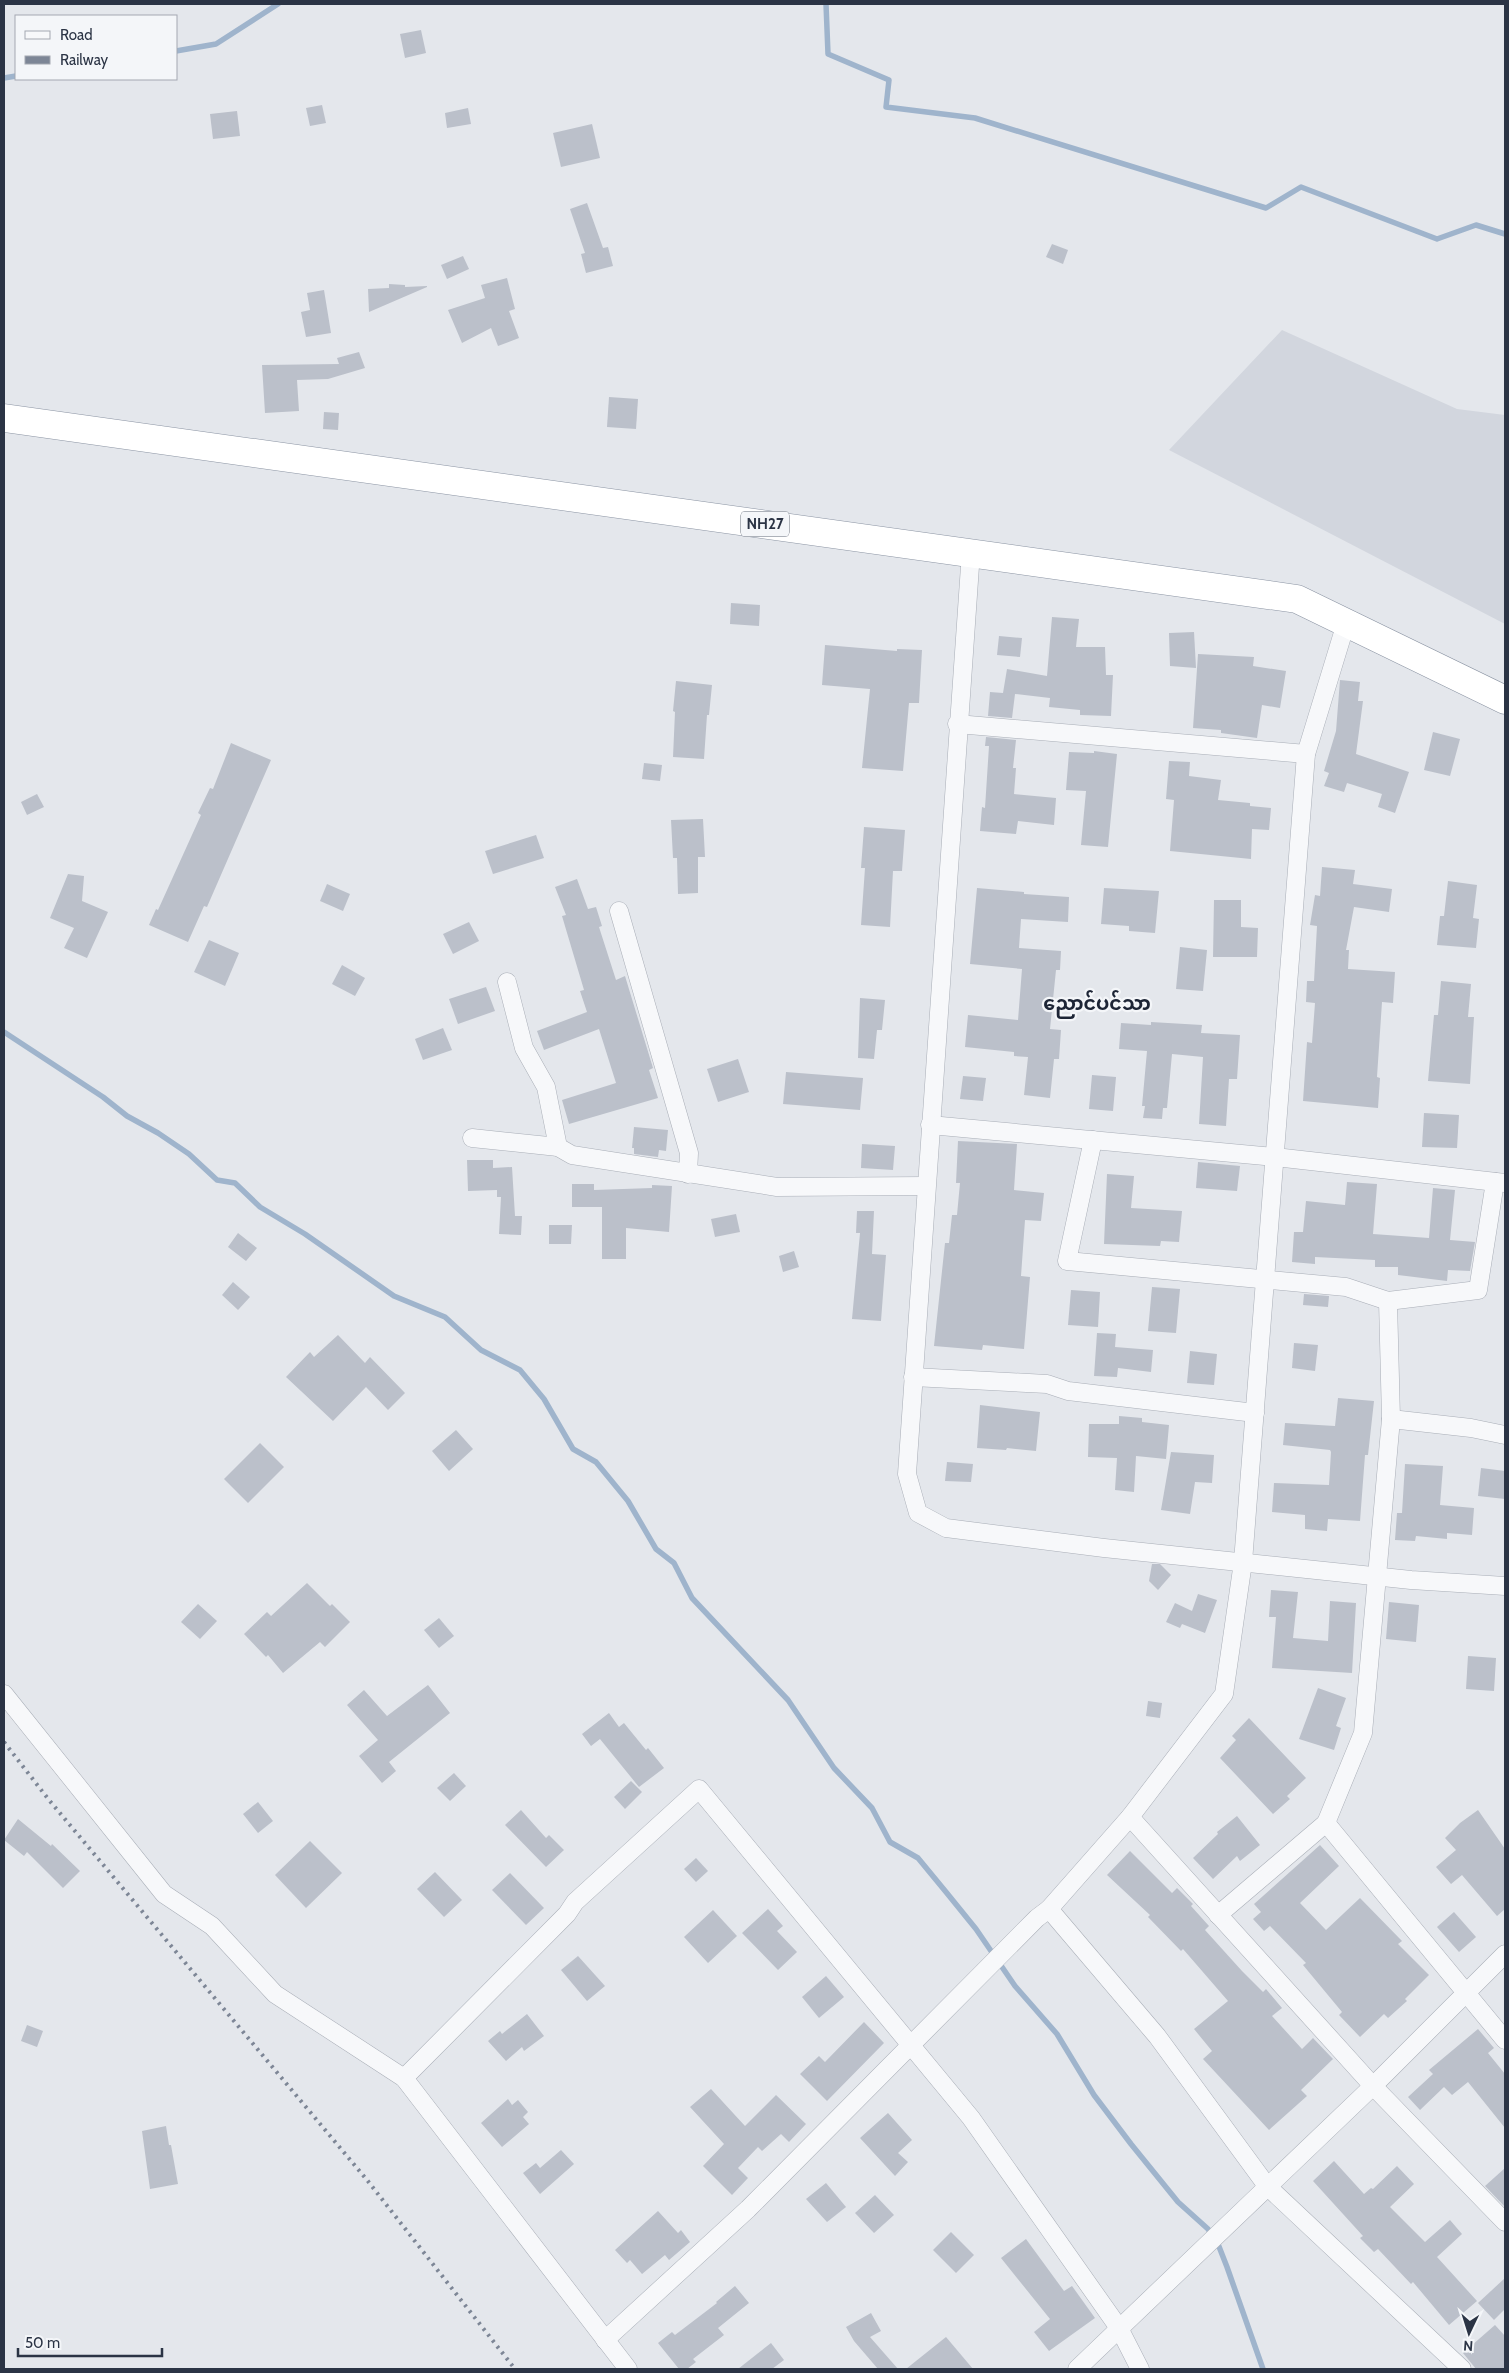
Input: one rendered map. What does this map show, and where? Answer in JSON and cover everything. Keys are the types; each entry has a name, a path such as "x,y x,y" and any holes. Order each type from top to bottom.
{"highway":[{"name":"NH27","path":"4,418 1297,599 1505,700"}],"street":[{"path":"969,552 970,566 906,1474 918,1513 946,1528 1104,1548 1375,1576 1505,1586"},
{"path":"605,2340 748,2209 1037,1918 1049,1909 1130,1816 1224,1694 1243,1562 1306,754 1346,623"},
{"path":"958,724 1306,754"},
{"path":"619,911 689,1153 688,1174"},
{"path":"506,982 524,1048 546,1088 558,1147"},
{"path":"930,1125 1093,1140 1275,1157 1500,1182 1478,1290 1388,1301 1346,1287 1067,1261 1093,1140"},
{"path":"472,1138 558,1147 572,1155 777,1187 926,1186"},
{"path":"1218,1915 1326,1823 1363,1734 1375,1576 1391,1419 1388,1301"},
{"path":"913,1376 1047,1384 1068,1390 1255,1413"},
{"path":"1391,1419 1471,1428 1505,1435"},
{"path":"4,1694 164,1894 212,1926 275,1994 404,2078 628,2369"},
{"path":"404,2078 576,1902 699,1789 971,2118 1120,2328 1140,2369"},
{"path":"1130,1816 1373,2086 1505,2222"},
{"path":"1326,1823 1505,2040"},
{"path":"1049,1909 1157,2036 1267,2186 1462,2369"},
{"path":"1076,2369 1373,2086 1505,1954"}],"shaded area":[{"path":"1282,330 1457,409 1505,415 1505,624 1169,450"}],"building":[{"path":"421,30 426,53 405,58 400,34"},
{"path":"322,105 326,123 310,126 306,108"},
{"path":"468,108 471,124 447,128 445,113"},
{"path":"237,111 240,136 213,139 210,114"},
{"path":"592,124 600,158 561,167 553,133"},
{"path":"587,203 603,248 608,247 613,266 586,273 581,254 585,253 570,209"},
{"path":"1052,244 1068,250 1063,264 1046,257"},
{"path":"463,256 469,269 447,279 441,265"},
{"path":"507,278 515,309 509,311 519,338 498,346 491,328 462,343 448,310 485,298 481,285"},
{"path":"389,284 405,285 405,287 427,287 369,312 368,289 389,288"},
{"path":"324,290 331,333 306,337 301,312 310,310 307,293"},
{"path":"359,352 365,368 328,379 297,380 299,411 265,413 262,365 339,364 337,358"},
{"path":"609,397 638,399 636,429 607,427"},
{"path":"324,412 339,413 338,430 323,429"},
{"path":"731,603 760,605 759,626 730,624"},
{"path":"1052,617 1079,619 1076,647 1105,647 1106,675 1113,675 1111,716 1080,715 1080,710 1049,707 1050,698 1015,694 1012,718 988,716 990,692 1003,693 1007,669 1047,676"},
{"path":"1194,632 1196,668 1170,666 1169,633"},
{"path":"999,636 1022,638 1020,657 997,655"},
{"path":"825,645 897,651 897,649 922,650 919,703 909,703 903,771 862,768 870,689 822,685"},
{"path":"1198,654 1254,657 1253,666 1286,671 1280,708 1262,705 1257,738 1221,733 1221,730 1193,728"},
{"path":"1340,680 1360,682 1358,701 1363,701 1356,754 1409,772 1395,813 1378,807 1382,794 1347,783 1344,792 1324,786 1329,773 1324,771 1336,731"},
{"path":"676,681 712,685 709,715 707,715 704,759 673,757 675,712 673,711"},
{"path":"1433,732 1460,739 1450,776 1424,770"},
{"path":"986,737 1016,740 1013,768 1016,768 1014,794 1056,798 1054,825 1018,821 1016,834 980,831 982,807 985,808 989,746 985,746"},
{"path":"231,743 271,760 207,907 204,906 188,942 149,925 156,909 158,910 201,815 198,813 210,788 213,789"},
{"path":"1094,751 1117,754 1108,847 1081,845 1086,791 1066,790 1069,752 1094,753"},
{"path":"1169,761 1190,762 1189,776 1221,780 1218,800 1250,803 1250,806 1271,808 1269,830 1252,829 1251,859 1170,851 1174,800 1166,799"},
{"path":"644,763 662,765 660,781 642,779"},
{"path":"37,794 44,807 27,815 21,802"},
{"path":"703,819 705,857 698,857 698,893 678,894 677,858 673,858 671,820"},
{"path":"864,827 905,830 902,871 893,871 890,927 861,925 865,868 861,868"},
{"path":"536,835 544,858 493,874 485,851"},
{"path":"1322,867 1355,870 1353,884 1392,889 1389,912 1354,907 1346,950 1349,950 1348,969 1395,972 1393,1003 1382,1002 1377,1077 1380,1078 1378,1108 1303,1101 1307,1042 1312,1043 1315,1003 1306,1002 1307,981 1314,981 1317,926 1310,925 1315,895 1320,896"},
{"path":"68,874 84,876 82,901 108,912 87,958 64,948 74,928 50,918"},
{"path":"577,879 588,909 596,907 602,926 599,927 616,980 625,976 653,1068 649,1070 658,1098 569,1124 562,1100 616,1083 599,1029 544,1050 537,1031 587,1012 580,991 584,990 562,916 566,915 555,887"},
{"path":"1448,881 1477,885 1473,918 1479,919 1476,948 1437,945 1440,916 1444,916"},
{"path":"327,884 350,894 343,911 320,901"},
{"path":"977,888 1069,897 1068,922 1021,919 1019,948 1061,951 1060,970 1056,970 1050,1029 1061,1030 1059,1059 1054,1059 1050,1098 1024,1095 1028,1057 1014,1056 1014,1052 965,1047 968,1015 1018,1020 1022,969 970,964"},
{"path":"1104,888 1159,891 1155,933 1129,931 1129,926 1101,924"},
{"path":"1214,900 1241,900 1241,927 1258,928 1257,957 1213,957"},
{"path":"469,922 479,941 453,954 443,934"},
{"path":"209,940 239,953 225,986 194,972"},
{"path":"1180,947 1207,950 1203,991 1176,989"},
{"path":"342,965 365,978 355,996 332,984"},
{"path":"1441,981 1471,984 1468,1017 1474,1017 1470,1084 1428,1081 1434,1015 1438,1015"},
{"path":"486,987 495,1011 458,1024 449,999"},
{"path":"860,998 885,1000 882,1030 877,1030 874,1059 858,1058"},
{"path":"1151,1022 1202,1025 1201,1033 1240,1035 1237,1079 1229,1079 1226,1126 1199,1124 1203,1057 1172,1054 1167,1108 1163,1108 1162,1119 1143,1118 1145,1106 1142,1106 1147,1051 1119,1049 1121,1023 1151,1025"},
{"path":"443,1028 452,1050 423,1060 415,1039"},
{"path":"738,1059 749,1092 718,1102 707,1069"},
{"path":"786,1072 863,1078 860,1110 783,1104"},
{"path":"1092,1075 1116,1077 1113,1111 1089,1109"},
{"path":"963,1076 986,1078 983,1101 960,1099"},
{"path":"1424,1113 1459,1115 1457,1148 1422,1147"},
{"path":"634,1127 668,1130 666,1151 659,1150 658,1157 634,1154 634,1148 632,1148"},
{"path":"958,1141 1017,1144 1014,1190 1044,1193 1041,1221 1025,1220 1021,1276 1030,1277 1024,1349 983,1345 982,1350 934,1346 945,1243 949,1243 952,1215 957,1215 960,1183 956,1183"},
{"path":"862,1144 895,1146 893,1170 861,1168"},
{"path":"467,1160 493,1160 493,1168 512,1167 515,1216 522,1216 521,1235 499,1234 501,1197 497,1197 497,1190 468,1191"},
{"path":"1198,1162 1240,1166 1237,1191 1196,1188"},
{"path":"1107,1174 1134,1176 1131,1208 1182,1211 1179,1242 1161,1241 1160,1246 1104,1244"},
{"path":"1347,1182 1377,1184 1373,1234 1429,1238 1433,1188 1455,1190 1450,1240 1475,1242 1470,1271 1448,1270 1447,1281 1398,1275 1398,1267 1375,1267 1375,1260 1315,1257 1315,1264 1292,1262 1294,1232 1303,1232 1306,1201 1345,1205"},
{"path":"572,1184 594,1184 594,1190 652,1188 652,1185 672,1186 669,1232 626,1228 626,1259 602,1259 602,1207 572,1207"},
{"path":"857,1211 874,1211 872,1254 886,1255 881,1321 852,1319 860,1233 856,1233"},
{"path":"736,1214 740,1232 715,1237 711,1219"},
{"path":"549,1225 572,1225 571,1244 549,1244"},
{"path":"238,1233 257,1248 246,1261 228,1247"},
{"path":"794,1251 799,1267 783,1272 779,1256"},
{"path":"233,1282 250,1297 238,1310 222,1295"},
{"path":"1152,1287 1180,1289 1176,1333 1148,1331"},
{"path":"1071,1290 1100,1292 1098,1327 1068,1325"},
{"path":"1304,1294 1329,1296 1328,1307 1303,1305"},
{"path":"1097,1333 1116,1334 1115,1347 1153,1350 1151,1372 1118,1368 1117,1377 1094,1376"},
{"path":"338,1335 365,1363 370,1357 405,1393 388,1410 366,1387 333,1421 286,1377 310,1352 314,1357"},
{"path":"1294,1343 1318,1345 1315,1371 1292,1368"},
{"path":"1190,1351 1217,1354 1214,1385 1187,1383"},
{"path":"1338,1398 1374,1401 1368,1455 1365,1455 1360,1521 1328,1519 1327,1531 1305,1529 1305,1515 1272,1512 1274,1483 1329,1485 1331,1452 1330,1450 1283,1445 1285,1423 1335,1426"},
{"path":"980,1405 1040,1412 1036,1451 1007,1448 1006,1450 977,1448"},
{"path":"1119,1416 1142,1418 1142,1422 1169,1425 1166,1459 1136,1456 1134,1492 1115,1490 1117,1458 1088,1457 1089,1424 1119,1424"},
{"path":"456,1430 473,1449 449,1471 432,1451"},
{"path":"260,1443 284,1467 248,1503 224,1479"},
{"path":"1171,1452 1214,1455 1212,1483 1195,1482 1190,1514 1161,1510"},
{"path":"947,1462 973,1464 971,1482 945,1481"},
{"path":"1405,1464 1443,1466 1440,1505 1474,1508 1472,1535 1447,1533 1447,1539 1416,1536 1415,1541 1395,1540 1397,1513 1402,1513"},
{"path":"1481,1468 1505,1471 1505,1499 1478,1496"},
{"path":"1152,1564 1160,1564 1171,1575 1158,1590 1149,1581"},
{"path":"307,1583 330,1606 332,1604 350,1622 325,1647 320,1642 283,1673 268,1655 266,1657 244,1634 267,1612 271,1616"},
{"path":"1271,1590 1298,1592 1293,1638 1328,1641 1330,1601 1356,1603 1352,1673 1272,1668 1276,1617 1269,1617"},
{"path":"1198,1594 1217,1600 1205,1633 1182,1624 1180,1628 1166,1622 1175,1603 1192,1611"},
{"path":"1389,1602 1419,1605 1416,1642 1386,1639"},
{"path":"198,1604 217,1621 200,1639 181,1622"},
{"path":"439,1618 454,1636 439,1648 424,1630"},
{"path":"1468,1656 1496,1658 1494,1691 1466,1689"},
{"path":"428,1685 450,1713 389,1762 396,1771 382,1783 359,1756 378,1740 347,1705 364,1690 387,1716"},
{"path":"1318,1688 1346,1698 1336,1726 1341,1728 1334,1750 1299,1739"},
{"path":"1148,1701 1162,1703 1160,1718 1146,1716"},
{"path":"609,1713 619,1727 624,1723 664,1768 639,1787 600,1739 591,1746 582,1734"},
{"path":"1249,1718 1306,1778 1287,1796 1290,1799 1273,1814 1220,1758 1236,1740 1232,1736"},
{"path":"454,1773 466,1786 450,1801 437,1788"},
{"path":"631,1781 642,1792 625,1809 614,1797"},
{"path":"258,1802 273,1821 258,1833 243,1814"},
{"path":"521,1810 546,1838 549,1835 564,1850 546,1867 505,1825"},
{"path":"1478,1810 1505,1849 1505,1909 1497,1916 1462,1875 1451,1884 1436,1867 1456,1850 1445,1838 1460,1823"},
{"path":"1237,1816 1260,1845 1240,1861 1237,1856 1213,1879 1193,1858 1218,1834 1217,1832"},
{"path":"18,1819 51,1846 52,1844 80,1871 63,1888 27,1852 24,1856 4,1840"},
{"path":"310,1841 342,1873 306,1908 275,1875"},
{"path":"1320,1845 1339,1866 1300,1903 1326,1930 1360,1898 1402,1941 1398,1944 1429,1975 1405,1999 1407,2001 1388,2018 1384,2014 1360,2037 1339,2015 1342,2012 1303,1965 1306,1963 1270,1926 1264,1931 1253,1919 1261,1912 1254,1904"},
{"path":"1130,1851 1172,1893 1177,1888 1193,1904 1191,1906 1209,1926 1205,1930 1242,1971 1263,1992 1266,1989 1282,2008 1272,2016 1302,2049 1313,2038 1333,2059 1301,2090 1307,2096 1269,2130 1203,2059 1212,2051 1194,2029 1228,2001 1183,1949 1181,1951 1148,1917 1150,1915 1107,1875"},
{"path":"696,1858 708,1871 696,1882 684,1869"},
{"path":"435,1872 462,1900 444,1917 417,1889"},
{"path":"510,1873 544,1908 526,1925 492,1890"},
{"path":"768,1909 783,1926 777,1931 797,1952 778,1970 742,1933"},
{"path":"713,1910 737,1936 708,1963 684,1937"},
{"path":"1454,1912 1476,1937 1459,1952 1437,1927"},
{"path":"578,1956 605,1986 587,2001 561,1970"},
{"path":"826,1976 844,1997 819,2018 802,1997"},
{"path":"527,2014 544,2036 524,2051 522,2047 506,2061 488,2041 500,2031 502,2034"},
{"path":"864,2022 884,2043 827,2101 800,2074 819,2056 825,2062"},
{"path":"27,2025 43,2031 37,2047 21,2041"},
{"path":"1478,2029 1494,2048 1488,2053 1505,2074 1505,2128 1468,2082 1452,2095 1444,2087 1420,2110 1408,2097 1433,2074 1429,2070"},
{"path":"711,2089 745,2126 776,2095 806,2124 789,2142 781,2134 762,2151 758,2147 738,2168 748,2178 732,2195 703,2166 724,2144 690,2107"},
{"path":"508,2099 512,2105 518,2100 528,2112 523,2117 529,2124 502,2147 481,2123"},
{"path":"888,2113 912,2140 898,2153 908,2162 895,2176 860,2138"},
{"path":"166,2126 178,2184 150,2189 142,2131"},
{"path":"561,2150 574,2164 540,2194 523,2173 536,2163 540,2168"},
{"path":"1334,2161 1364,2194 1371,2188 1373,2189 1397,2166 1414,2184 1390,2207 1425,2242 1450,2220 1462,2234 1437,2257 1477,2301 1449,2325 1413,2282 1411,2284 1378,2249 1374,2252 1360,2238 1363,2236 1313,2181"},
{"path":"1505,2168 1505,2207 1485,2186"},
{"path":"826,2183 846,2207 827,2222 806,2199"},
{"path":"875,2195 894,2215 874,2233 855,2213"},
{"path":"658,2211 678,2233 681,2230 690,2242 669,2260 665,2255 642,2274 630,2260 627,2263 615,2250"},
{"path":"951,2232 974,2255 956,2273 933,2250"},
{"path":"1026,2239 1064,2291 1072,2286 1095,2318 1049,2351 1034,2332 1050,2319 1001,2258"},
{"path":"1505,2278 1505,2309 1494,2320 1478,2303"},
{"path":"735,2286 749,2303 718,2328 724,2335 693,2359 696,2362 687,2369 679,2369 658,2343 672,2332 675,2335 717,2303"},
{"path":"871,2313 881,2331 870,2337 898,2369 878,2369 854,2341 846,2327"},
{"path":"1495,2325 1505,2336 1505,2369 1476,2369 1463,2353"},
{"path":"946,2337 973,2369 906,2369"},
{"path":"771,2343 784,2360 772,2369 738,2369"}],"waterway":[{"path":"178,51 216,44 278,4"},
{"path":"826,4 828,54 889,80 886,107 975,118 1266,208 1301,187 1437,239 1476,225 1505,234"},
{"path":"4,78 15,76"},
{"path":"4,1032 103,1097 127,1116 158,1133 189,1154 217,1180 235,1183 260,1207 305,1234 394,1296 445,1317 481,1350 520,1370 544,1399 573,1449 596,1462 628,1501 656,1549 674,1563 692,1598 788,1700 834,1768 872,1808 890,1842 918,1858 946,1892 976,1929 1015,1986 1057,2034 1094,2095 1131,2144 1178,2202 1208,2229 1218,2244 1263,2369"}],"railway":[{"path":"4,1742 49,1800 367,2180 515,2369"}],"district":[{"name":"ညောင်ပင်သာ","path":"1097,1003"}]}
